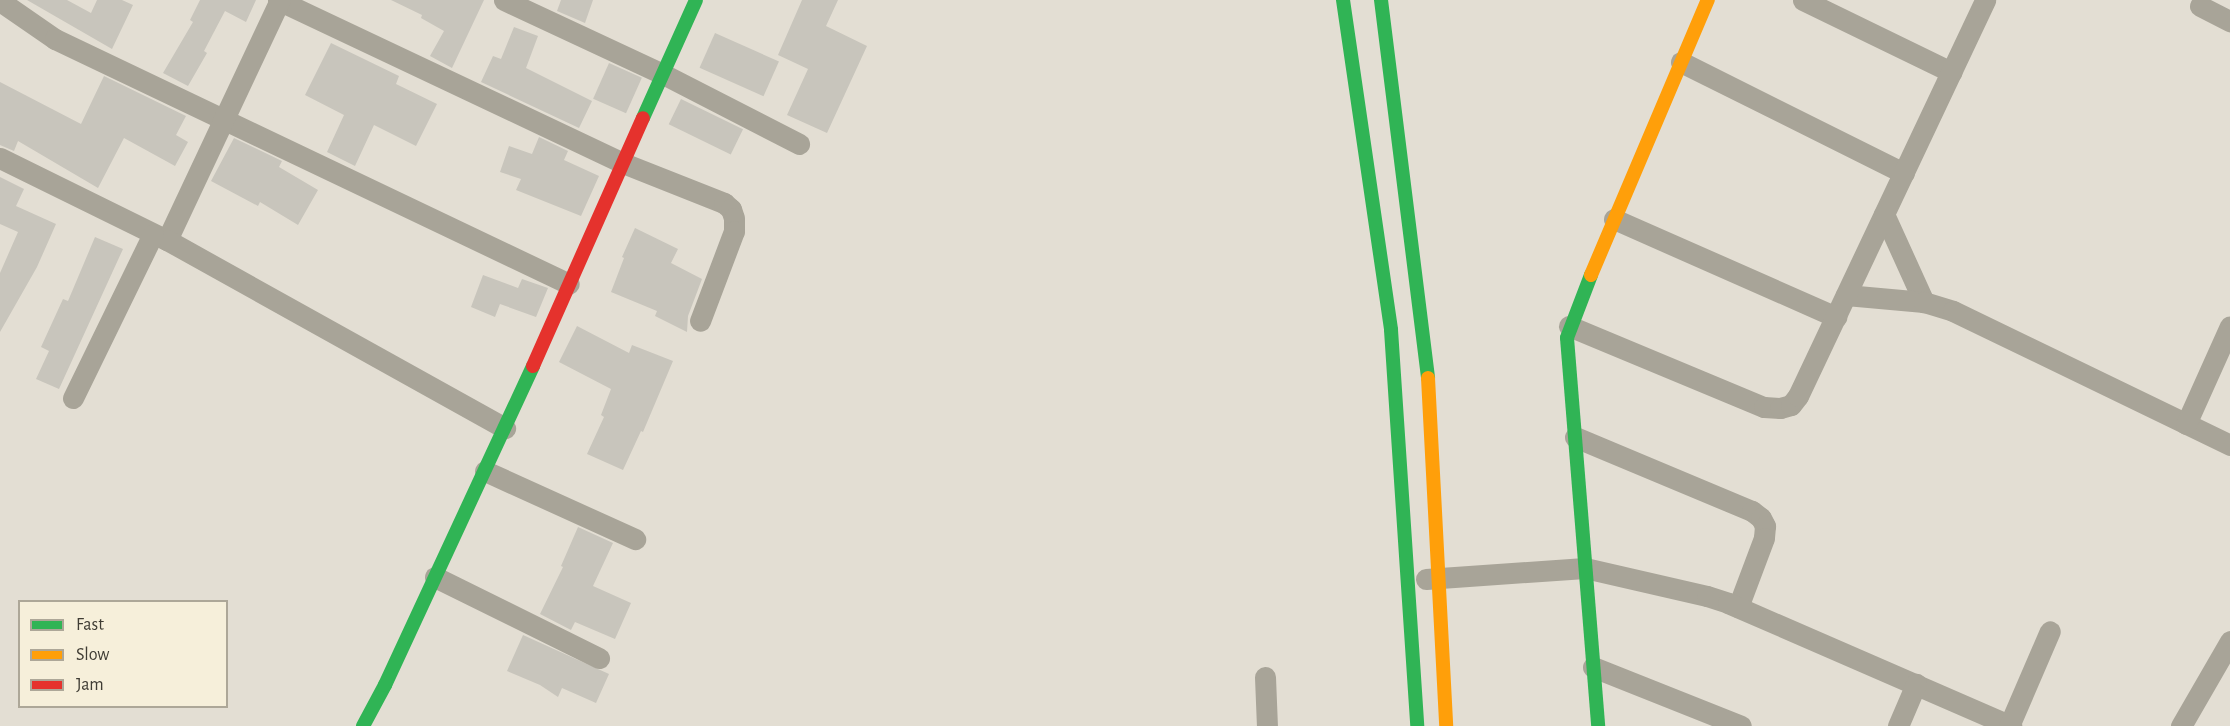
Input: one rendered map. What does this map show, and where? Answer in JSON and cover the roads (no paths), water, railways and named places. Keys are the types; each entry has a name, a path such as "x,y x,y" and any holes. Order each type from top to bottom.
{"street":[{"path":"73,398 224,118 279,0 623,163 724,203 731,209 734,231 700,321"},
{"path":"504,0 663,74 799,144"},
{"path":"363,726 385,685 505,428 696,0"},
{"path":"1343,0 1387,182 1431,400 1446,726"},
{"path":"1381,0 1391,330 1417,726"},
{"path":"1598,726 1575,437 1569,326 1708,0"},
{"path":"1803,0 1951,72"},
{"path":"1569,326 1764,407 1780,408 1791,405 1798,396 1986,0"},
{"path":"0,1 55,39 569,284"},
{"path":"2200,6 2230,21"},
{"path":"1681,62 1904,173"},
{"path":"0,158 160,237 505,428"},
{"path":"1884,214 1924,302"},
{"path":"1614,219 1836,317"},
{"path":"1846,295 1924,302 1953,311 2230,445"},
{"path":"2186,424 2230,326"},
{"path":"1575,437 1752,511 1761,518 1765,526 1764,538 1738,607"},
{"path":"484,471 635,539"},
{"path":"1407,581 1585,568 1707,596 1738,607 2010,726 2050,632"},
{"path":"435,577 599,658"},
{"path":"2181,726 2230,640"},
{"path":"1593,667 1741,726"},
{"path":"1264,677 1267,726"},
{"path":"1898,726 1916,684"}]}
